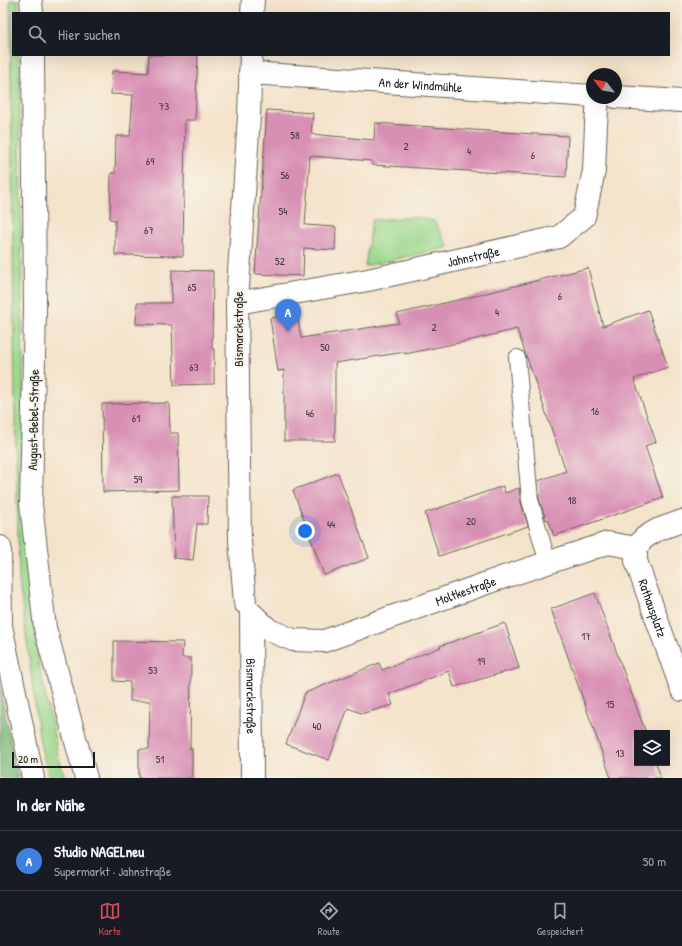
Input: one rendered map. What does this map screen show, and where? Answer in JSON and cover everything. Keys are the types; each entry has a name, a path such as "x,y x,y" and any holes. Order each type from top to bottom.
{"street":[{"path":"31,0 32,12"},
{"path":"252,12 253,0"},
{"name":"August-Bebel-Straße","path":"32,56 35,308 32,504 45,628 86,778"},
{"name":"An der Windmühle","path":"250,64 586,95"},
{"name":"Bismarckstraße","path":"250,64 249,116 237,303 240,540 248,608 252,778"},
{"path":"622,97 682,102"},
{"name":"Jahnstraße","path":"237,303 368,280 559,237 584,218 594,171 598,104"},
{"path":"636,548 644,538 657,530 682,522"},
{"name":"Moltkestraße","path":"248,608 269,630 293,640 324,640 608,543 636,548"},
{"path":"0,547 0,626 33,778"},
{"name":"Rathausplatz","path":"636,548 636,561 682,690"}],"lane":[{"path":"517,358 530,500 548,563"}],"green space":[{"path":"10,0 18,0 18,12 12,12 12,56 19,56 25,534 39,665 58,755 65,778 49,778 40,743 19,581 15,415"},
{"path":"416,217 434,221 449,247 365,266 372,220"},
{"path":"0,686 15,766 18,778 0,778"}],"building":[{"path":"149,56 198,56 195,120 185,120 183,256 115,255 115,220 110,219 111,173 115,173 116,136 130,136 133,95 111,94 112,71 148,73"},
{"path":"267,110 313,113 311,134 374,140 375,123 568,136 566,177 372,165 372,161 310,156 305,225 336,227 335,250 304,248 303,276 255,274"},
{"path":"588,268 603,326 648,310 668,367 634,379 656,442 645,446 663,498 554,536 548,519 546,520 539,498 538,481 566,471 517,329 405,354 405,352 335,363 335,441 284,441 284,370 278,371 270,318 297,314 301,338 399,323 397,314"},
{"path":"172,270 213,271 212,349 214,349 214,384 174,385 172,325 136,324 137,303 171,303"},
{"path":"169,403 170,433 178,433 179,490 103,492 102,404"},
{"path":"338,473 369,558 324,575 293,490"},
{"path":"503,486 505,493 519,488 521,502 528,526 439,556 425,513"},
{"path":"172,496 208,496 207,524 197,524 193,560 174,558"},
{"path":"595,593 645,730 634,730 634,766 657,766 661,778 611,778 551,609"},
{"path":"505,623 519,668 454,687 449,671 389,694 393,705 364,713 348,708 329,760 286,744 305,693 379,663 382,670 441,647 440,646"},
{"path":"114,641 183,642 182,658 191,658 190,749 192,749 192,778 139,778 139,749 149,749 150,701 130,701 130,682 114,681"}],"place":[{"name":"Studio NAGELneu","path":"288,332"}]}
